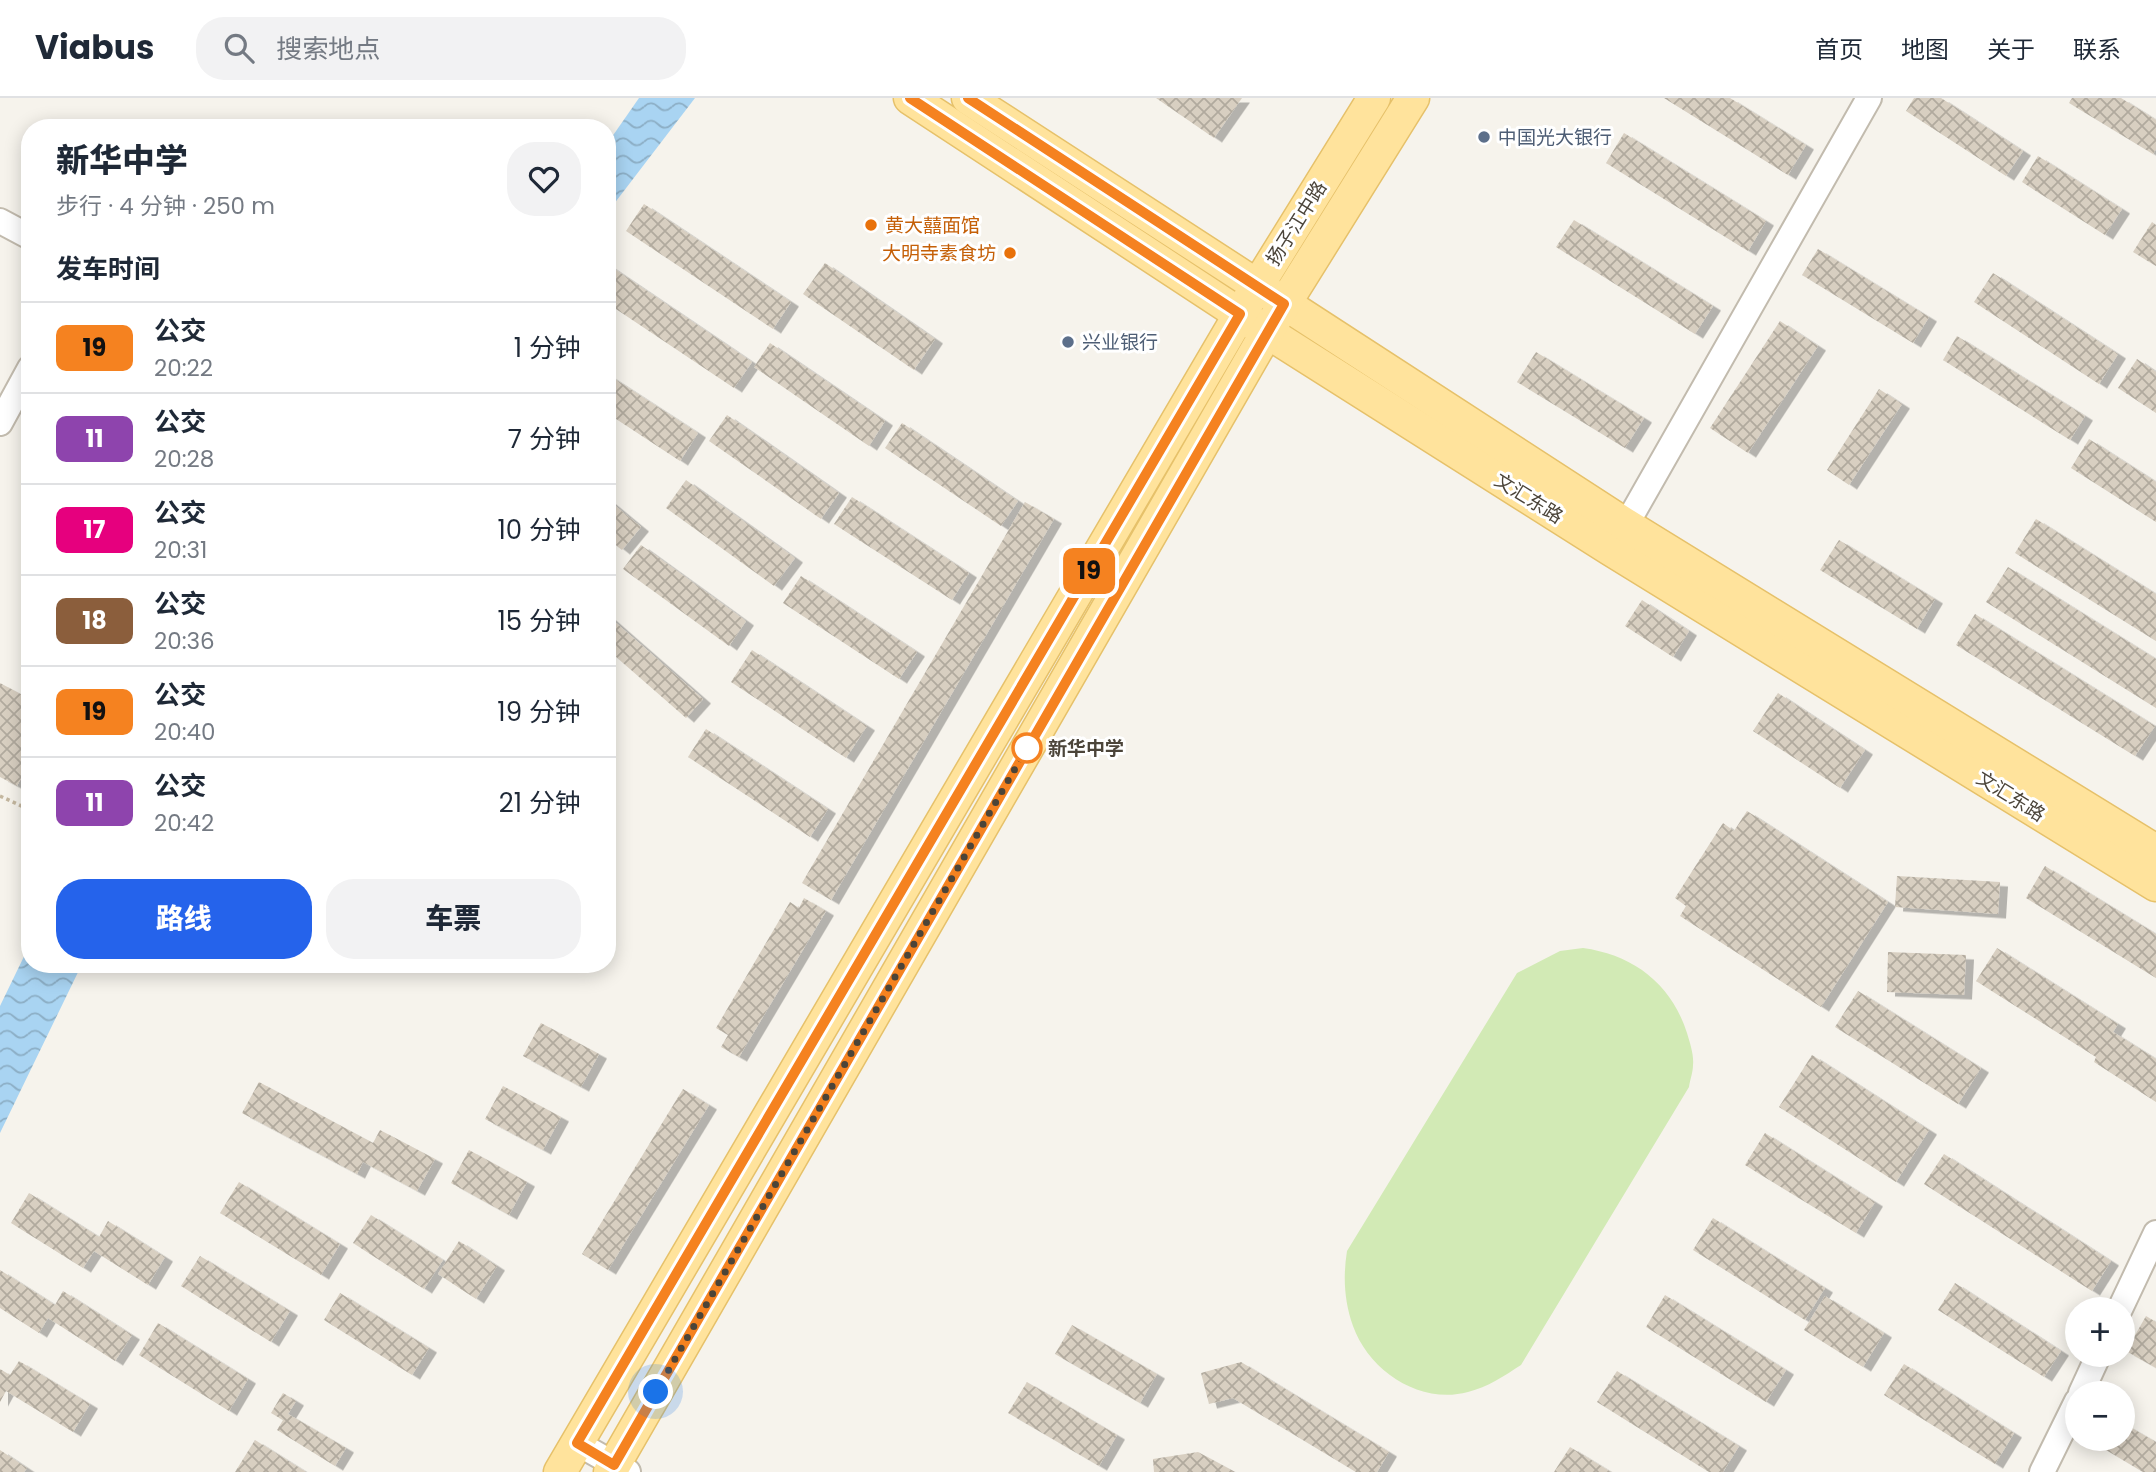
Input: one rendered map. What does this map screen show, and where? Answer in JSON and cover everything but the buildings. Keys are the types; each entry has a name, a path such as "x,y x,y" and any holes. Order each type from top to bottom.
{"main road":[{"name":"文汇东路","path":"910,98 1267,332 1609,549 2156,885"},
{"name":"文汇东路","path":"968,98 1626,524 2156,851"},
{"name":"扬子江中路","path":"560,1472 1240,314 1374,98"},
{"name":"扬子江中路","path":"617,1469 1267,332 1413,98"}],"street":[{"path":"1626,524 1869,98"},
{"path":"0,221 21,232"},
{"path":"0,423 21,384"},
{"path":"2126,1297 2156,1233"},
{"path":"2042,1472 2065,1425"},
{"path":"577,1443 617,1469"}],"path":[{"path":"0,796 21,806"}],"green space":[{"path":"1583,948 1618,957 1634,965 1648,974 1671,1000 1680,1015 1692,1049 1693,1068 1689,1087 1521,1365 1489,1384 1468,1392 1432,1394 1415,1389 1398,1381 1371,1357 1353,1326 1346,1298 1347,1251 1517,973 1560,951"}],"water":[{"path":"639,98 695,98 616,201 616,131"},
{"path":"21,963 21,973 78,973 0,1133 0,1006"}],"bus line":[{"name":"19","path":"910,98 1240,314 577,1443 614,1465 1284,304 968,98"}],"place":[{"name":"中国光大银行","path":"1484,137"},
{"name":"黄大囍面馆","path":"871,225"},
{"name":"大明寺素食坊","path":"1010,253"},
{"name":"兴业银行","path":"1068,342"},
{"name":"新华中学","path":"1027,748"}],"route":[{"path":"656,1392 1031,741 1027,748"}]}
